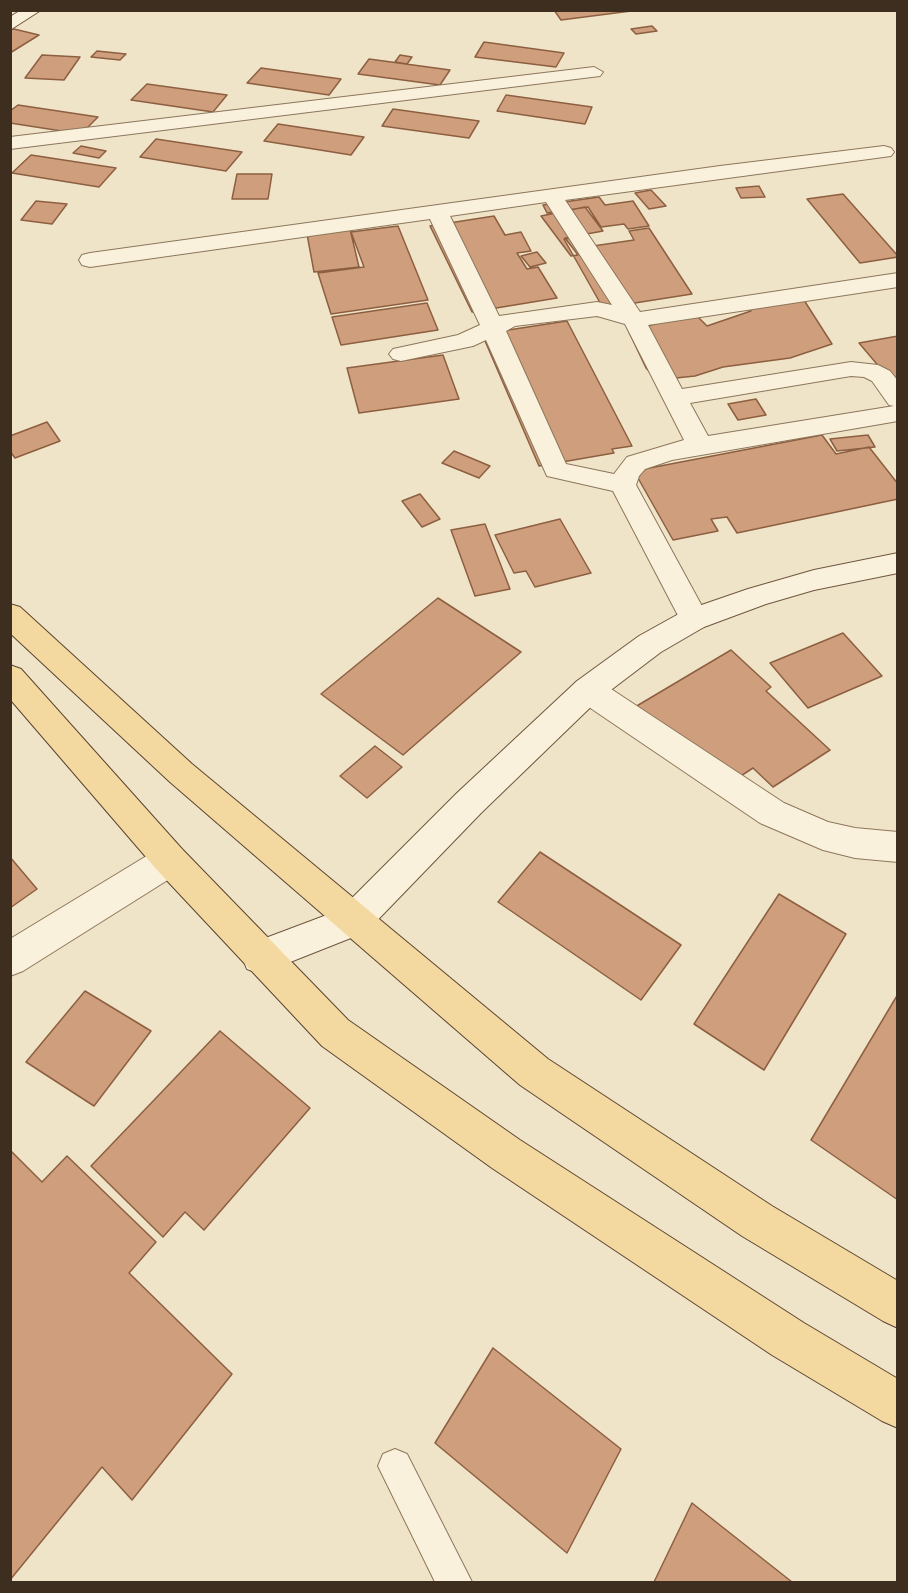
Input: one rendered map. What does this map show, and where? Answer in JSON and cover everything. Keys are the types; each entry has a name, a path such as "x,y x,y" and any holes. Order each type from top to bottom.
{"main road":[{"path":"10,615 181,773 352,921 534,1072 758,1221 897,1306"},
{"path":"10,677 170,860 260,957 335,1033 487,1141 788,1339 897,1405"}],"street":[{"path":"10,25 33,10"},
{"path":"10,143 594,72"},
{"path":"90,260 552,196 893,157"},
{"path":"552,196 634,320 700,446"},
{"path":"437,211 493,328 556,470 623,484"},
{"path":"401,354 465,341 510,320 597,309 615,312 634,320 897,280"},
{"path":"675,398 851,369 869,370 881,376 897,399"},
{"path":"694,619 623,484 627,473 636,463 667,452 897,413"},
{"path":"260,957 352,921 469,803 588,690 650,644 694,619 758,596 814,580 897,562"},
{"path":"588,690 772,813 823,835 855,843 897,847"},
{"path":"10,959 170,860"}],"lane":[{"path":"395,1466 454,1582"}],"building":[{"path":"554,10 639,10 561,20"},
{"path":"652,26 657,31 636,34 631,29"},
{"path":"10,30 39,35 10,53"},
{"path":"484,42 564,53 556,67 475,57"},
{"path":"97,51 126,54 120,60 91,57"},
{"path":"42,55 80,57 64,80 25,78"},
{"path":"400,55 412,57 407,64 395,62"},
{"path":"369,59 450,70 440,85 358,74"},
{"path":"261,68 341,79 329,95 247,83"},
{"path":"147,84 227,95 213,112 131,100"},
{"path":"506,95 592,107 585,124 497,111"},
{"path":"18,105 98,117 81,134 10,123 10,111"},
{"path":"393,109 479,121 469,138 382,126"},
{"path":"278,124 364,137 351,155 264,141"},
{"path":"156,139 242,152 226,171 140,157"},
{"path":"81,146 106,151 99,158 73,153"},
{"path":"31,155 116,168 99,187 12,173"},
{"path":"237,174 272,174 268,199 232,199"},
{"path":"759,186 765,197 741,198 736,188"},
{"path":"651,190 666,206 649,209 635,193"},
{"path":"843,194 898,257 860,263 807,199"},
{"path":"599,197 605,205 633,201 649,226 628,229 624,224 601,227 588,207 547,213 543,205"},
{"path":"36,201 67,204 52,224 21,220"},
{"path":"585,207 603,231 565,238 578,255 571,256 541,216"},
{"path":"494,216 505,235 521,232 531,251 517,253 527,269 538,267 557,298 472,312 430,226"},
{"path":"398,226 428,300 331,314 318,273 364,267 351,232"},
{"path":"649,228 692,294 603,308 564,239 587,236 593,246 634,240 629,231"},
{"path":"350,229 359,267 314,272 307,234"},
{"path":"537,252 546,263 530,267 521,256"},
{"path":"802,297 832,344 790,358 723,367 695,376 657,380 646,368 629,332 667,320 698,317 707,326 751,311 749,309"},
{"path":"427,303 438,330 341,345 332,317"},
{"path":"567,321 632,446 612,449 614,453 539,466 482,334"},
{"path":"898,336 898,389 859,343"},
{"path":"443,355 459,399 359,413 347,368"},
{"path":"756,399 766,415 738,420 728,404"},
{"path":"47,422 60,441 15,458 10,451 10,436"},
{"path":"822,435 836,454 869,447 898,484 898,499 737,533 727,517 711,519 718,531 673,540 634,471"},
{"path":"868,435 875,447 837,451 830,439"},
{"path":"454,451 490,466 479,478 442,463"},
{"path":"420,494 440,519 422,527 402,501"},
{"path":"560,519 591,573 535,587 526,571 514,573 495,535"},
{"path":"485,524 510,589 475,596 451,530"},
{"path":"438,598 521,652 403,755 321,694"},
{"path":"843,633 882,676 808,708 770,663"},
{"path":"731,650 771,687 766,691 830,750 773,787 753,768 718,791 635,707"},
{"path":"375,746 402,767 367,798 340,776"},
{"path":"540,852 681,945 641,1000 498,902"},
{"path":"10,857 37,889 10,908"},
{"path":"779,894 846,934 764,1070 694,1024"},
{"path":"85,991 151,1031 94,1106 26,1062"},
{"path":"898,994 898,1200 811,1140"},
{"path":"220,1031 310,1108 204,1230 185,1212 163,1237 91,1166"},
{"path":"10,1150 42,1182 67,1156 156,1242 129,1273 232,1374 132,1500 102,1467 10,1580"},
{"path":"493,1348 621,1449 567,1553 435,1443"},
{"path":"692,1503 792,1582 654,1582"}]}
